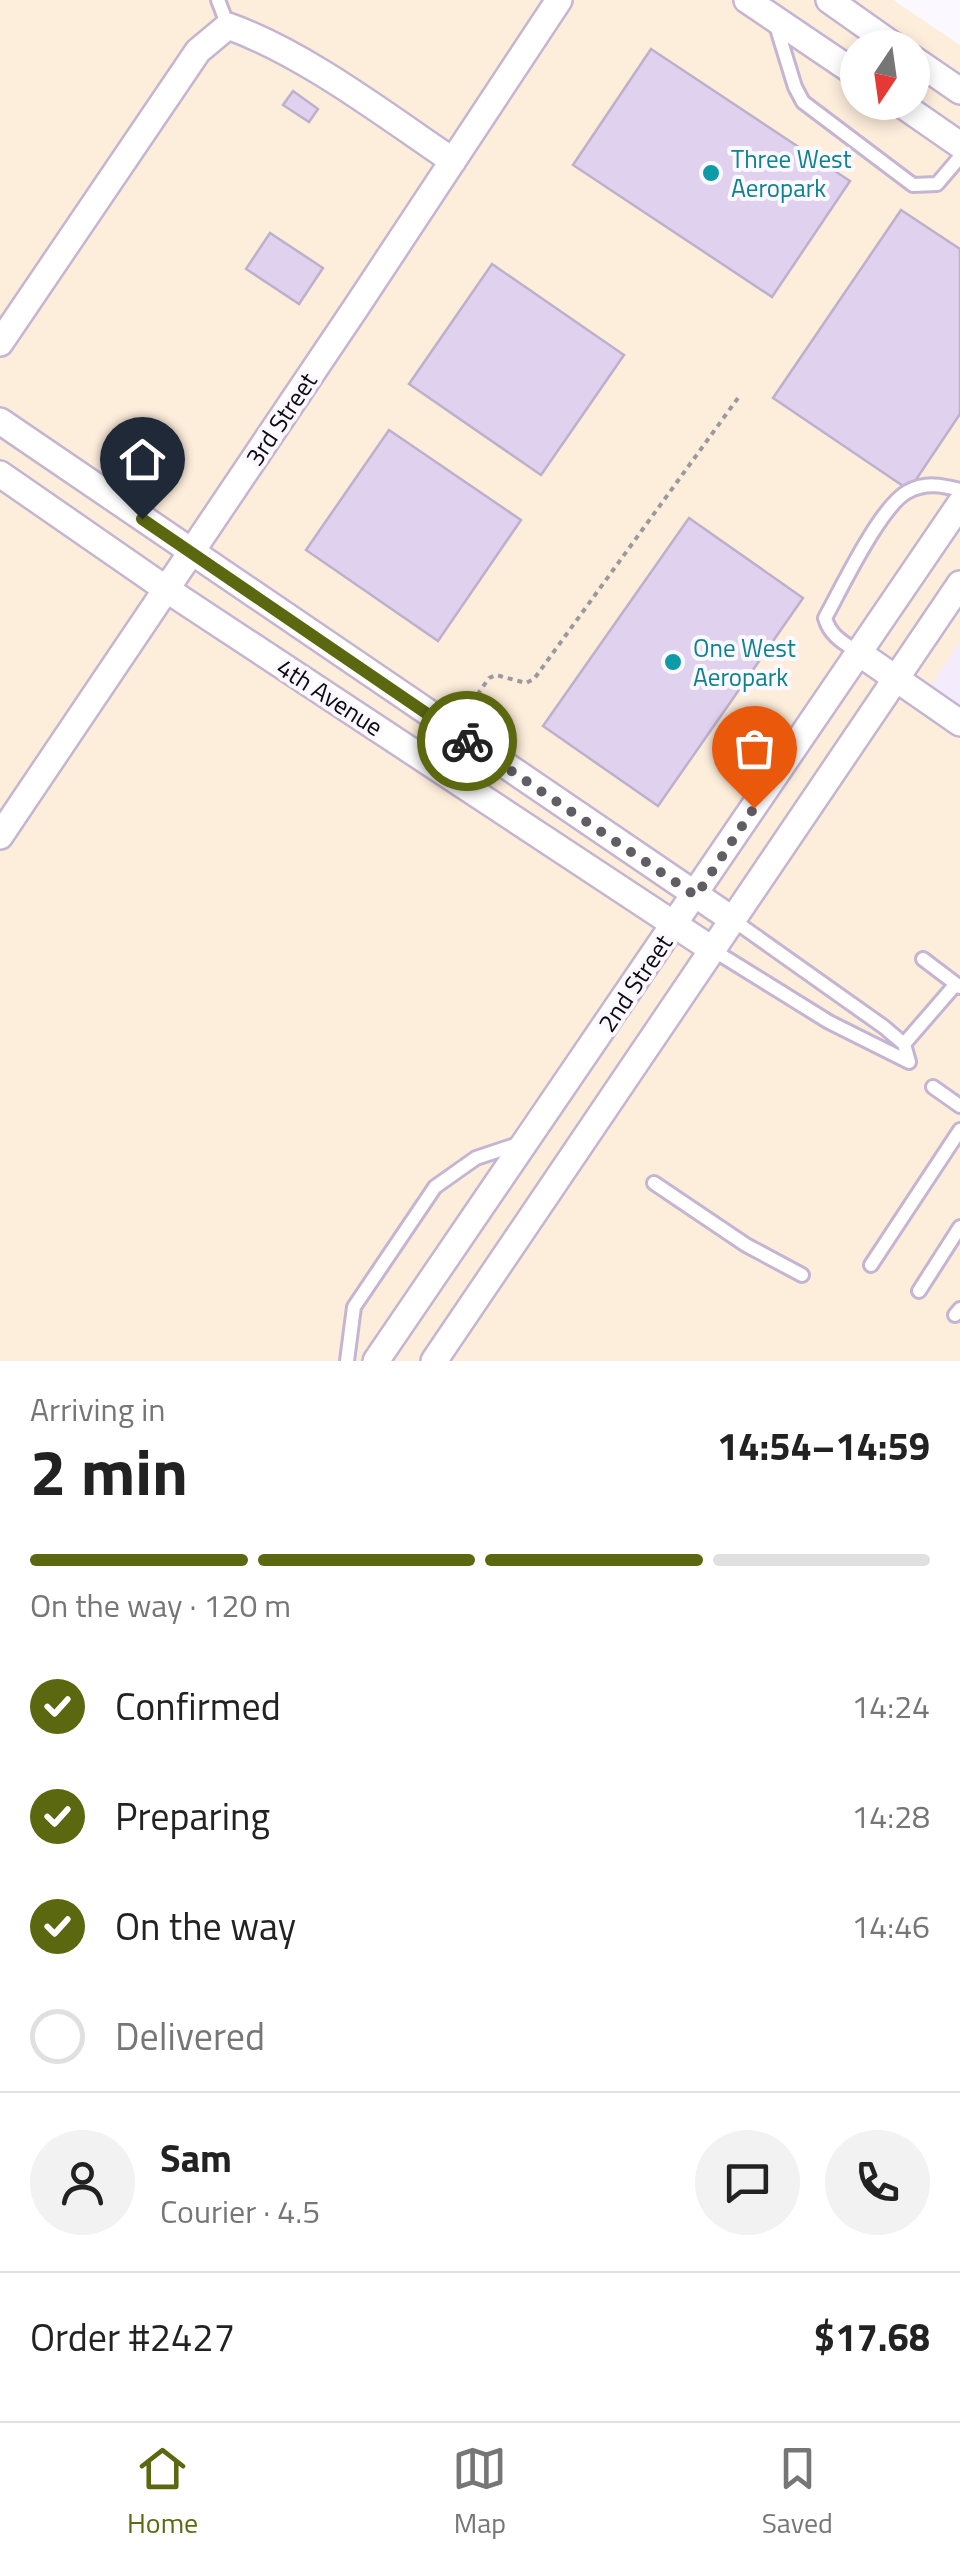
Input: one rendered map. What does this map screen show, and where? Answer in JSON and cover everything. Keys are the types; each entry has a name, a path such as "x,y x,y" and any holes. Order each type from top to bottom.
{"street":[{"name":"3rd Street","path":"0,836 559,0"},
{"path":"747,0 840,63"},
{"path":"828,0 871,30"},
{"path":"0,343 198,52 228,26 256,36 312,69 452,161"},
{"path":"930,70 960,91"},
{"path":"924,120 960,145"},
{"name":"4th Avenue","path":"0,421 733,920"},
{"name":"4th Avenue","path":"0,474 166,589 713,950"},
{"name":"2nd Street","path":"376,1361 960,504"},
{"name":"2nd Street","path":"434,1361 960,584"},
{"path":"859,653 960,723"},
{"path":"473,792 496,760"}],"lane":[{"path":"218,0 228,26"},
{"path":"774,18 795,87 816,115 913,185 937,184 960,157"},
{"path":"859,653 836,638 828,629 826,618 856,561 896,500 910,490 938,484 960,490"},
{"path":"713,950 830,1022 909,1062 904,1044 884,1027 733,920"},
{"path":"904,1044 958,986 923,959"},
{"path":"876,1047 884,1027"},
{"path":"933,1087 960,1106"},
{"path":"871,1265 960,1130"},
{"path":"348,1361 354,1307 434,1187 476,1158 528,1140"},
{"path":"654,1183 746,1245 802,1276"},
{"path":"918,1291 960,1227"}],"path":[{"path":"452,730 489,678 496,675 526,683 534,679 738,398"}],"shaded area":[{"path":"0,0 893,0 960,45 960,1361 0,1361"},
{"path":"960,641 960,715 927,692"}],"building":[{"name":"Three West Aeropark","path":"651,49 850,181 772,297 573,165"},
{"path":"293,91 318,109 309,122 283,105"},
{"path":"901,210 960,249 960,414 909,490 773,398"},
{"path":"270,233 323,268 299,304 246,269"},
{"path":"492,264 624,355 541,475 409,384"},
{"path":"389,430 521,520 438,641 306,550"},
{"name":"One West Aeropark","path":"689,518 803,598 658,806 543,726"}],"way so far":[{"path":"467,741 696,896 754,808"}],"place":[{"name":"Three West Aeropark","path":"711,173"},
{"name":"One West Aeropark","path":"673,662"}],"route":[{"path":"142,519 467,741"}]}
